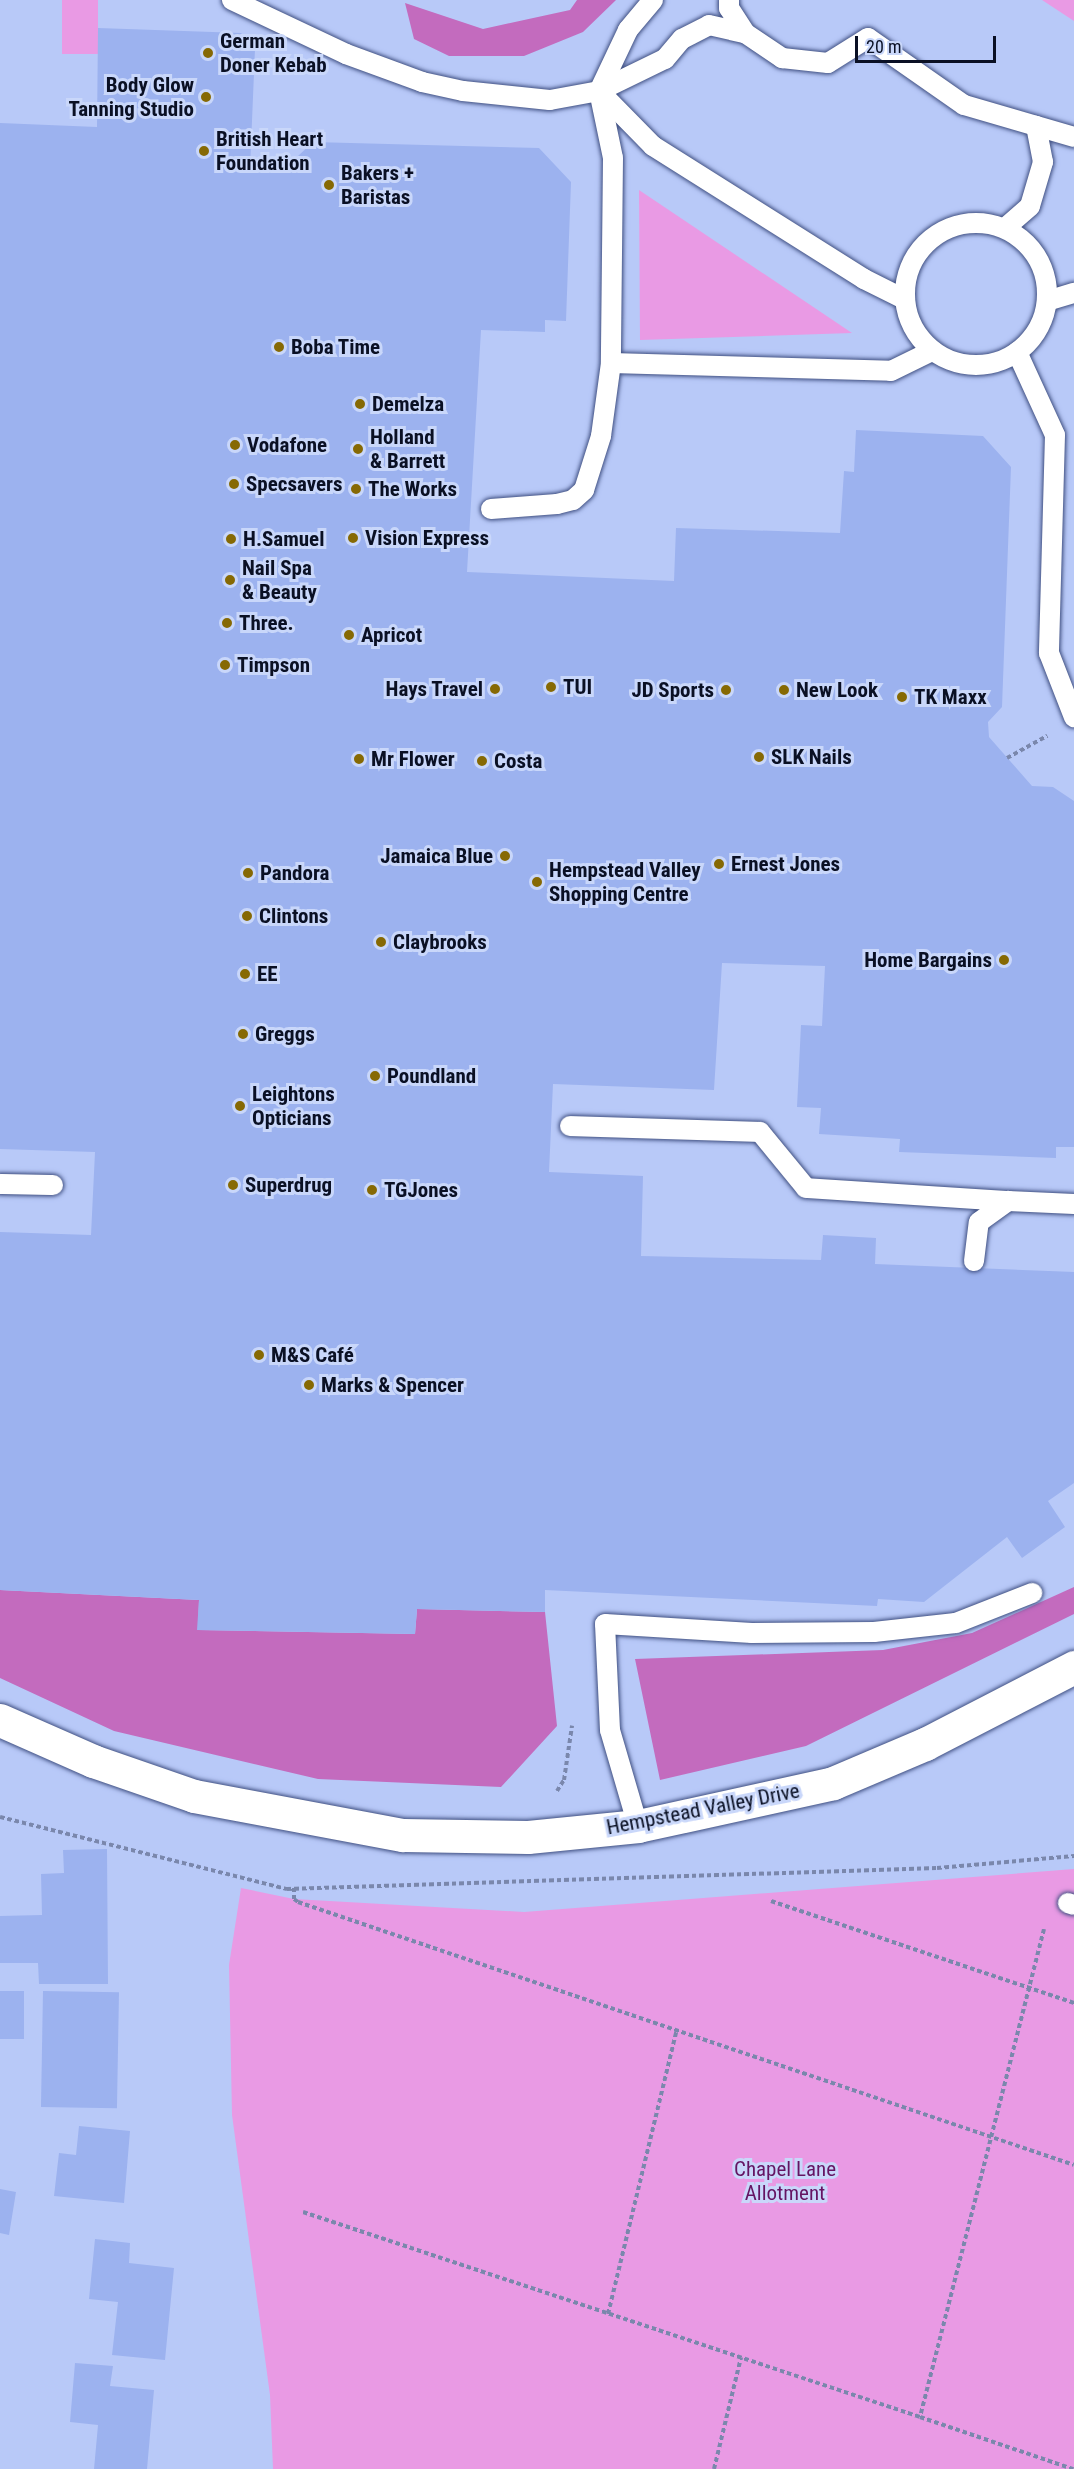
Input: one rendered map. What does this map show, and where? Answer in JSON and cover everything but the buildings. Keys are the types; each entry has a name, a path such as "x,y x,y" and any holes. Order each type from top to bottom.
{"street":[{"name":"Hempstead Valley Drive","path":"0,1720 93,1761 194,1796 403,1834 528,1838 638,1826 833,1783 925,1744 1074,1667"}],"lane":[{"path":"232,0 346,54 422,82 463,91 550,100 599,91 665,59 682,39 709,25 745,33 782,58 828,63 868,38 964,105 1074,137"},
{"path":"491,509 557,504 573,500 584,490 601,436 610,363 613,158 599,91 628,30 654,0"},
{"path":"729,0 729,8 745,33"},
{"path":"599,91 653,146 864,279 904,299"},
{"path":"1005,228 1030,206 1043,162 1036,126"},
{"path":"976,222 1005,228 1032,250 1044,272 1047,302 1040,325 1017,352 987,365 962,364 932,351 910,323 904,299 912,261 922,247 945,229 976,222"},
{"path":"1047,302 1074,293"},
{"path":"610,363 891,371 932,351"},
{"path":"1017,352 1055,435 1049,653 1074,716"},
{"path":"570,1126 760,1132 806,1188 1074,1204"},
{"path":"0,1184 53,1185"},
{"path":"974,1261 979,1222 1008,1201"},
{"path":"638,1826 610,1730 605,1624 752,1633 874,1632 956,1623 1032,1593"}],"path":[{"path":"1007,758 1033,747 1074,716"},
{"path":"532,1882 528,1838 564,1780 574,1715"},
{"path":"294,1888 294,1899 298,1902 1074,2165"},
{"path":"771,1900 1074,2003"},
{"path":"920,2417 1026,1988 1045,1925 1061,1932 1071,1904"},
{"path":"608,2314 676,2032"},
{"path":"303,2212 1073,2469"},
{"path":"714,2469 741,2357"}],"green space":[{"path":"62,0 98,0 98,54 62,54"},
{"path":"1042,0 1074,0 1074,21"},
{"path":"639,190 852,333 640,340"},
{"name":"Chapel Lane Allotment","path":"1074,1869 1074,2469 273,2469 270,2395 232,2115 229,1965 241,1888 294,1899 524,1912"}],"shaded area":[{"path":"577,0 616,0 583,32 524,56 449,56 414,39 405,3 483,29 570,10"},
{"path":"1074,1587 1074,1614 806,1746 660,1780 635,1659 883,1650 972,1633"},
{"path":"0,1590 199,1600 198,1630 415,1634 417,1609 545,1612 557,1726 501,1787 318,1779 114,1731 0,1678"}],"place":[{"name":"German Doner Kebab","path":"208,53"},
{"name":"Body Glow Tanning Studio","path":"206,97"},
{"name":"British Heart Foundation","path":"204,151"},
{"name":"Bakers + Baristas","path":"329,185"},
{"name":"Boba Time","path":"279,347"},
{"name":"Demelza","path":"360,404"},
{"name":"Vodafone","path":"235,445"},
{"name":"Holland & Barrett","path":"358,449"},
{"name":"Specsavers","path":"234,484"},
{"name":"The Works","path":"356,489"},
{"name":"Vision Express","path":"353,538"},
{"name":"H.Samuel","path":"231,539"},
{"name":"Nail Spa & Beauty","path":"230,580"},
{"name":"Three.","path":"227,623"},
{"name":"Apricot","path":"349,635"},
{"name":"Timpson","path":"225,665"},
{"name":"TUI","path":"551,687"},
{"name":"Hays Travel","path":"495,689"},
{"name":"JD Sports","path":"726,690"},
{"name":"New Look","path":"784,690"},
{"name":"TK Maxx","path":"902,697"},
{"name":"SLK Nails","path":"759,757"},
{"name":"Mr Flower","path":"359,759"},
{"name":"Costa","path":"482,761"},
{"name":"Jamaica Blue","path":"505,856"},
{"name":"Ernest Jones","path":"719,864"},
{"name":"Pandora","path":"248,873"},
{"name":"Hempstead Valley Shopping Centre","path":"537,882"},
{"name":"Clintons","path":"247,916"},
{"name":"Claybrooks","path":"381,942"},
{"name":"Home Bargains","path":"1004,960"},
{"name":"EE","path":"245,974"},
{"name":"Greggs","path":"243,1034"},
{"name":"Poundland","path":"375,1076"},
{"name":"Leightons Opticians","path":"240,1106"},
{"name":"Superdrug","path":"233,1185"},
{"name":"TGJones","path":"372,1190"},
{"name":"M&S Café","path":"259,1355"},
{"name":"Marks & Spencer","path":"309,1385"}]}
